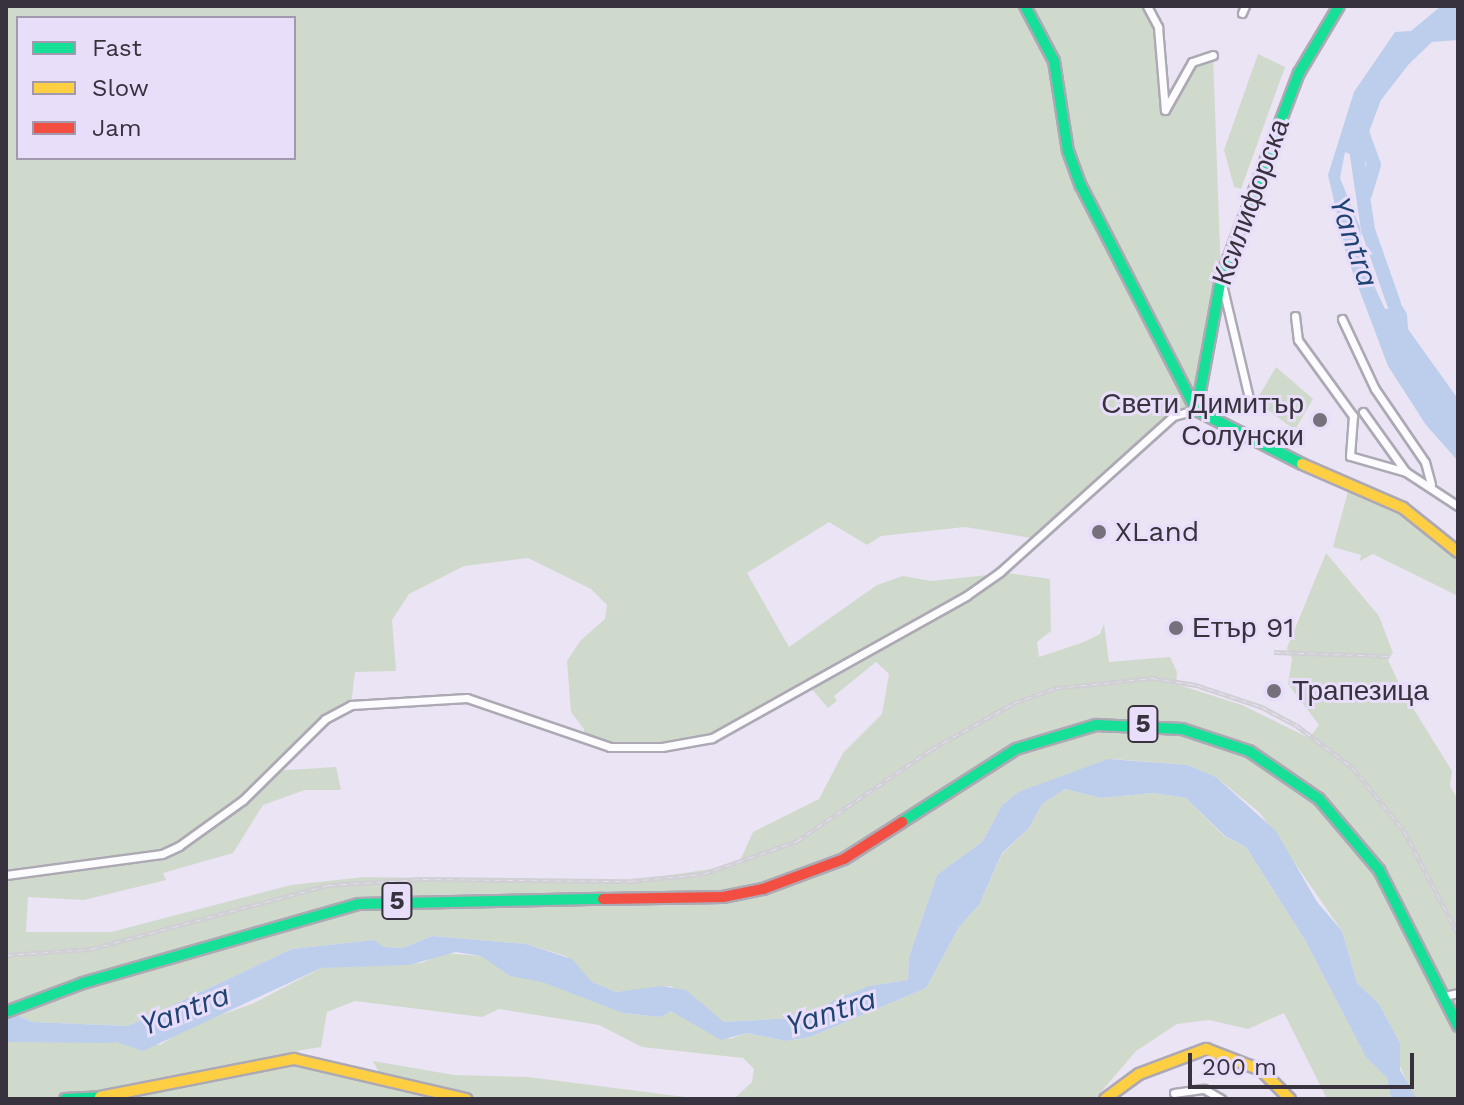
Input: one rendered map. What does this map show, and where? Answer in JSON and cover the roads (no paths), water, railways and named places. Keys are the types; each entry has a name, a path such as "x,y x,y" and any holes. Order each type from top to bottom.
{"street":[{"path":"1025,6 1054,61 1068,151 1081,186 1196,410 1326,476 1403,508 1458,552"},
{"path":"1147,6 1158,27 1165,110 1186,68 1213,55"},
{"name":"Ксилифорска","path":"1196,410 1221,278 1299,73 1339,6"},
{"path":"1221,278 1250,402"},
{"path":"1295,316 1298,340 1353,416 1350,456 1406,472 1431,484 1458,506"},
{"path":"1342,319 1375,389 1425,462 1431,484"},
{"path":"6,875 162,854 179,846 243,800 325,719 351,705 467,698 610,747 662,747 712,738 966,596 1000,572 1173,416 1196,410"},
{"path":"1363,412 1406,472"},
{"name":"5","path":"6,1012 83,983 358,904 723,897 763,889 844,859 1016,749 1096,725 1141,724 1182,729 1249,751 1319,799 1379,870 1458,1026"},
{"path":"1444,996 1458,993"},
{"path":"1105,1099 1139,1074 1206,1049 1238,1057 1261,1070 1290,1099"},
{"path":"65,1099 94,1098 294,1059 466,1099"},
{"path":"1174,1093 1204,1089 1221,1099"}],"water":[{"path":"1458,6 1458,40 1432,42 1409,64 1381,100 1359,158 1345,152 1340,178 1360,227 1364,264 1385,309 1392,308 1386,289 1391,288 1407,314 1408,329 1458,399 1458,461 1426,425 1388,366 1347,257 1328,175 1354,92 1395,32 1411,31 1440,7"},
{"path":"1108,759 1188,765 1216,777 1276,831 1317,902 1342,931 1357,983 1379,1004 1400,1043 1400,1070 1417,1099 1391,1099 1387,1078 1366,1057 1305,940 1246,847 1225,836 1186,798 1153,793 1101,798 1065,789 1042,804 1029,828 1002,853 979,905 959,927 926,988 810,1037 786,1041 747,1033 721,1040 671,1011 661,1017 623,1013 542,982 510,976 481,956 456,952 409,965 321,968 143,1051 89,1033 6,1037 6,1010 32,1022 128,1026 292,949 374,940 384,947 403,948 432,936 526,944 572,959 592,982 616,992 661,986 686,990 724,1022 813,1017 832,1001 869,986 908,980 909,957 937,875 983,841 1002,805 1018,792"}],"waterway":[{"path":"1360,126 1374,165 1365,195"},
{"path":"1355,142 1368,230 1394,304"},
{"name":"Yantra","path":"6,1035 111,1036"}],"railway":[{"path":"1274,652 1389,656"},
{"path":"6,955 91,949 329,885 423,879 631,881 703,874 797,841 932,749 1014,703 1056,688 1152,678 1196,685 1262,707 1296,725 1352,767 1404,831 1458,934"}],"place":[{"name":"Свети Димитър Солунски","path":"1320,420"},
{"name":"XLand","path":"1099,532"},
{"name":"Етър 91","path":"1176,628"},
{"name":"Трапезица","path":"1274,691"}]}
